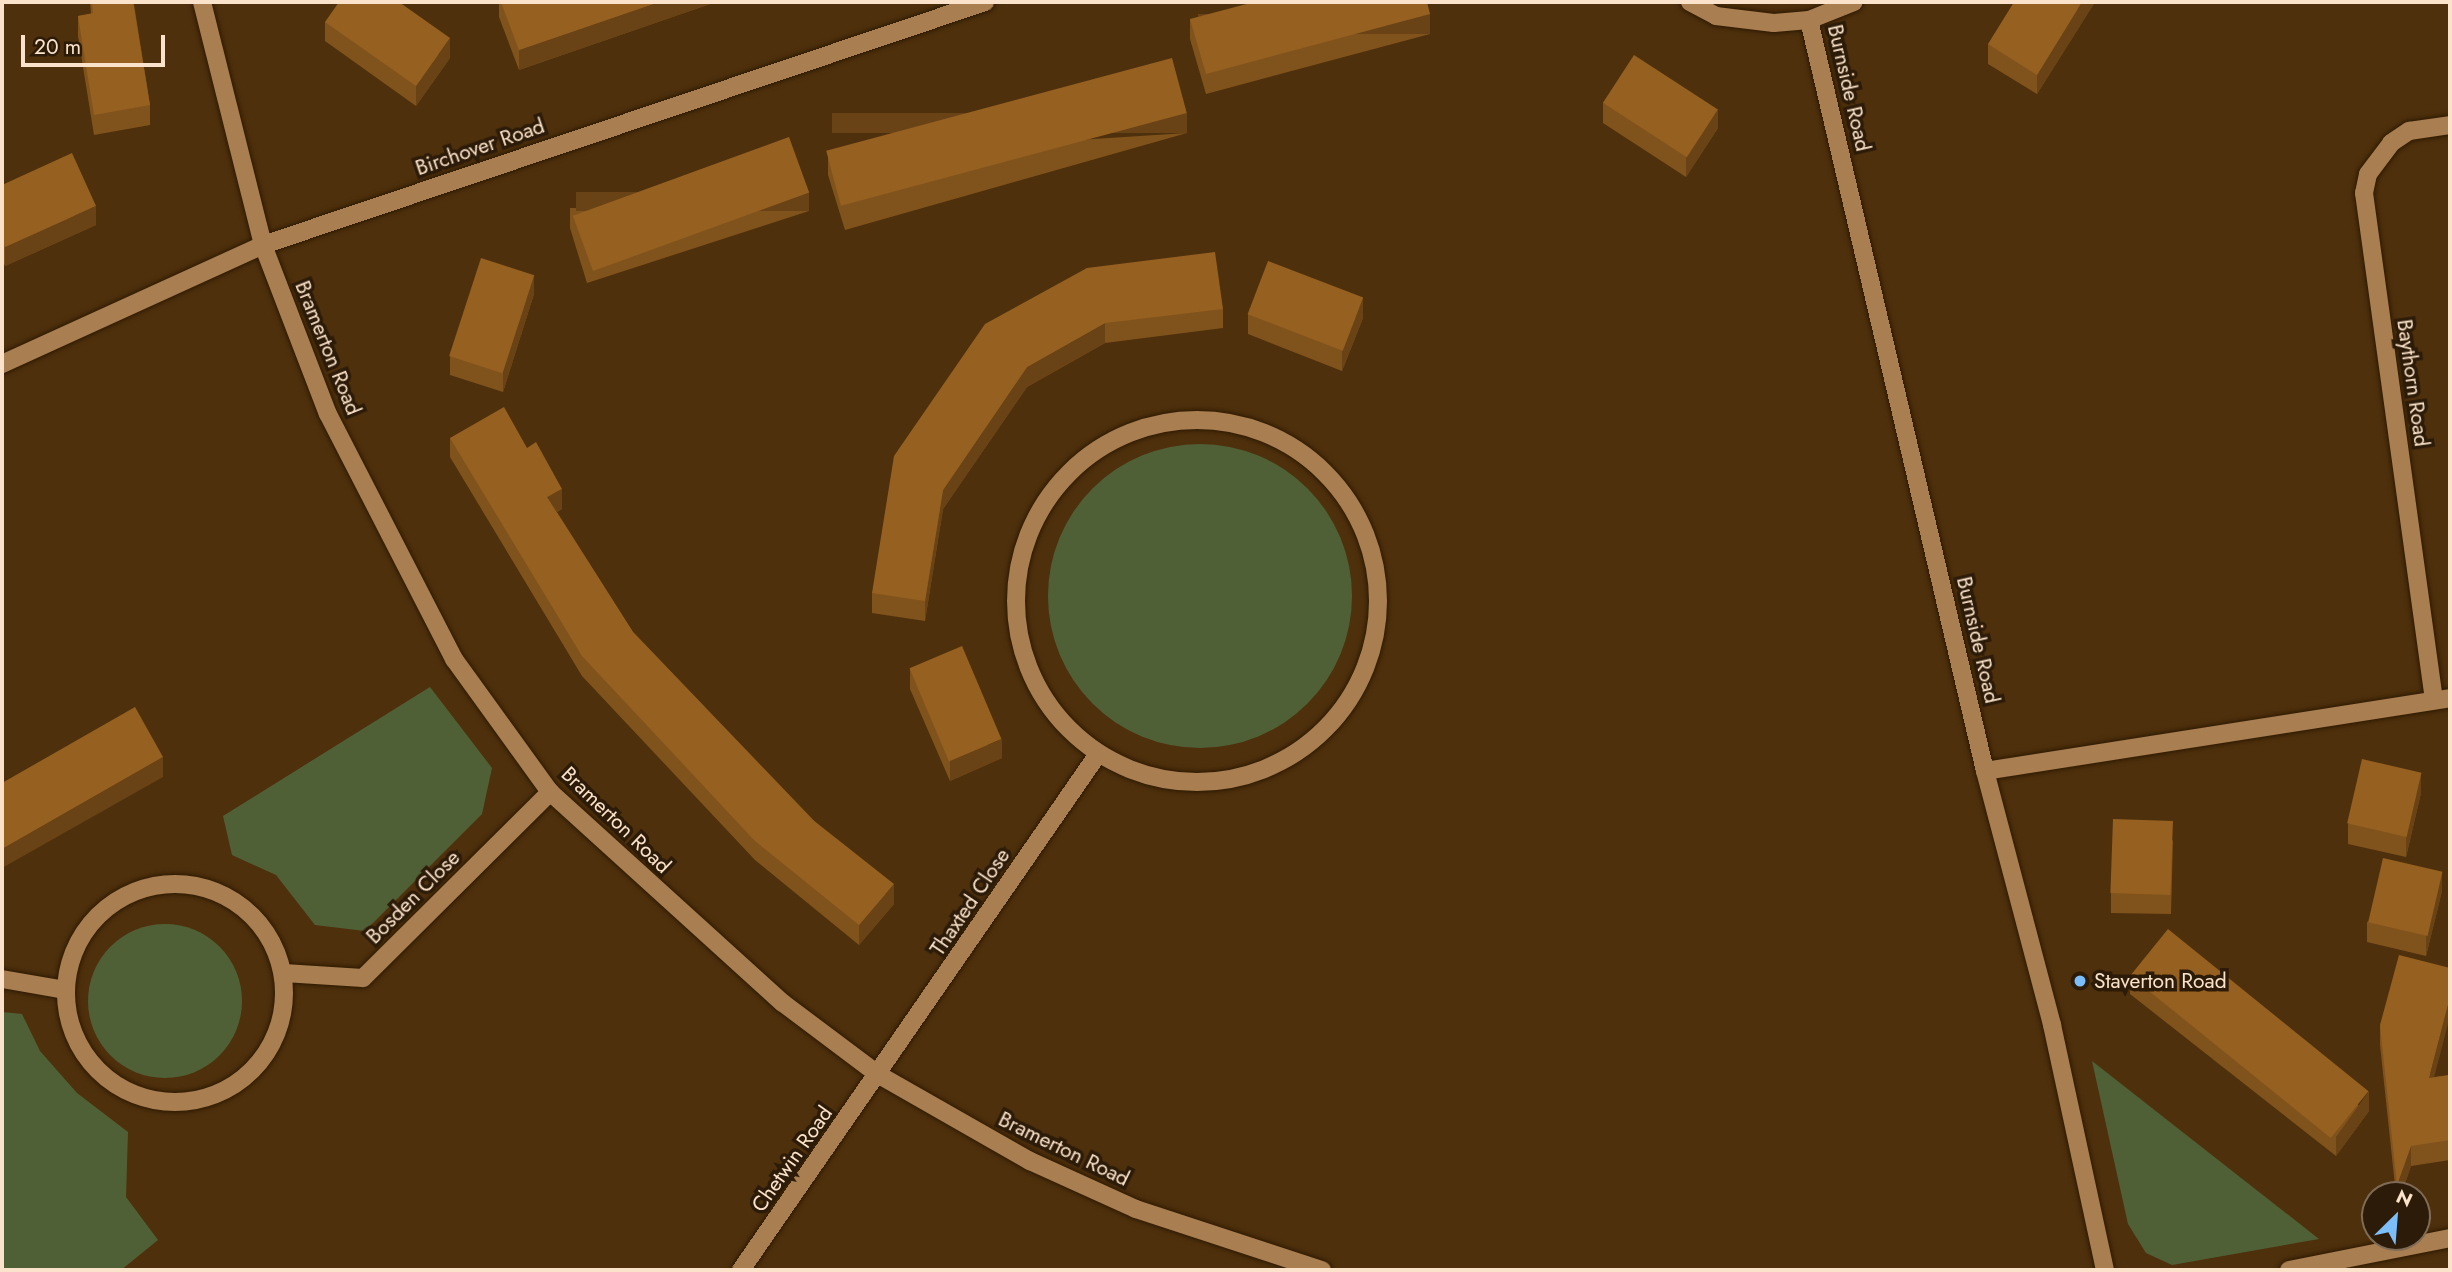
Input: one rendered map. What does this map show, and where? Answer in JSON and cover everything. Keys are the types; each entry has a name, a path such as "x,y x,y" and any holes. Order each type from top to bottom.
{"street":[{"name":"Bramerton Road","path":"202,2 263,245 328,414 414,589 454,659 550,792 783,1003 880,1074 1030,1161 1136,1209 1322,1270"},
{"name":"Birchover Road","path":"2,364 263,245 985,2"},
{"path":"1690,2 1716,16 1809,20 1854,2"},
{"name":"Burnside Road","path":"1809,20 1985,771 2052,1025 2105,1270"},
{"name":"Baythorn Road","path":"2442,699 2364,193 2368,174 2390,143 2409,131 2450,125"},
{"path":"1187,419 1251,426 1307,455 1350,502 1375,560 1378,624 1366,671 1331,724 1281,763 1220,782 1157,779 1098,754 1051,711 1022,654 1015,604 1028,529 1062,476 1113,438 1187,419"},
{"path":"1985,771 2442,699"},
{"name":"Thaxted Close","path":"880,1074 1098,754"},
{"name":"Bosden Close","path":"284,972 363,978 550,792"},
{"path":"190,884 237,901 255,917 284,972 279,1029 256,1068 218,1094 177,1103 135,1095 107,1079 76,1040 66,990 75,949 112,903 138,889 190,884"},
{"path":"2,979 66,990"},
{"name":"Chetwin Road","path":"741,1270 880,1074"},
{"path":"2289,1270 2450,1238"}],"green space":[{"path":"1200,444 1230,447 1258,456 1284,470 1307,489 1326,512 1340,538 1349,566 1352,596 1349,626 1340,654 1326,680 1307,703 1284,722 1258,736 1230,745 1200,748 1170,745 1142,736 1116,722 1093,703 1074,680 1060,654 1051,626 1048,596 1051,566 1060,538 1074,512 1093,489 1116,470 1142,456 1170,447"},
{"path":"430,687 492,768 482,814 365,931 315,925 276,875 232,855 223,816"},
{"path":"165,924 194,930 219,947 236,972 242,1001 236,1030 219,1055 194,1072 165,1078 136,1072 111,1055 94,1030 88,1001 94,972 111,947 136,930"},
{"path":"2,1012 22,1014 40,1051 77,1093 128,1132 126,1197 158,1240 121,1270 2,1270"},
{"path":"2092,1061 2319,1239 2172,1265 2146,1253 2128,1224"}],"building":[{"path":"92,2 133,2 150,105 94,115 78,16 93,13"},
{"path":"339,2 399,2 450,38 416,86 325,22"},
{"path":"501,2 659,2 519,50"},
{"path":"1254,2 1427,2 1430,14 1206,74 1190,19"},
{"path":"2014,2 2082,2 2037,75 1988,44"},
{"path":"1634,55 1718,109 1687,157 1603,103"},
{"path":"1172,58 1187,113 841,206 826,151"},
{"path":"789,137 809,192 593,271 573,216"},
{"path":"72,153 96,206 5,247 2,241 2,185"},
{"path":"1215,252 1223,309 1105,323 1027,367 943,490 925,601 872,593 894,456 985,324 1087,268"},
{"path":"481,258 534,275 502,373 449,356"},
{"path":"1268,261 1363,298 1343,351 1248,314"},
{"path":"504,407 527,448 536,442 562,489 547,497 633,632 813,820 894,884 859,925 755,841 582,656 450,438"},
{"path":"962,646 1001,739 949,761 910,668"},
{"path":"135,707 163,757 2,849 2,783"},
{"path":"2362,759 2421,773 2407,837 2347,823"},
{"path":"2113,819 2173,821 2170,895 2110,893"},
{"path":"2383,858 2442,872 2428,936 2368,922"},
{"path":"2168,929 2369,1091 2331,1138 2130,976"},
{"path":"2399,955 2450,968 2450,997 2429,1078 2450,1075 2450,1140 2411,1146 2398,1181 2397,1181 2380,1025"}],"place":[{"name":"Staverton Road","path":"2080,981"}]}
